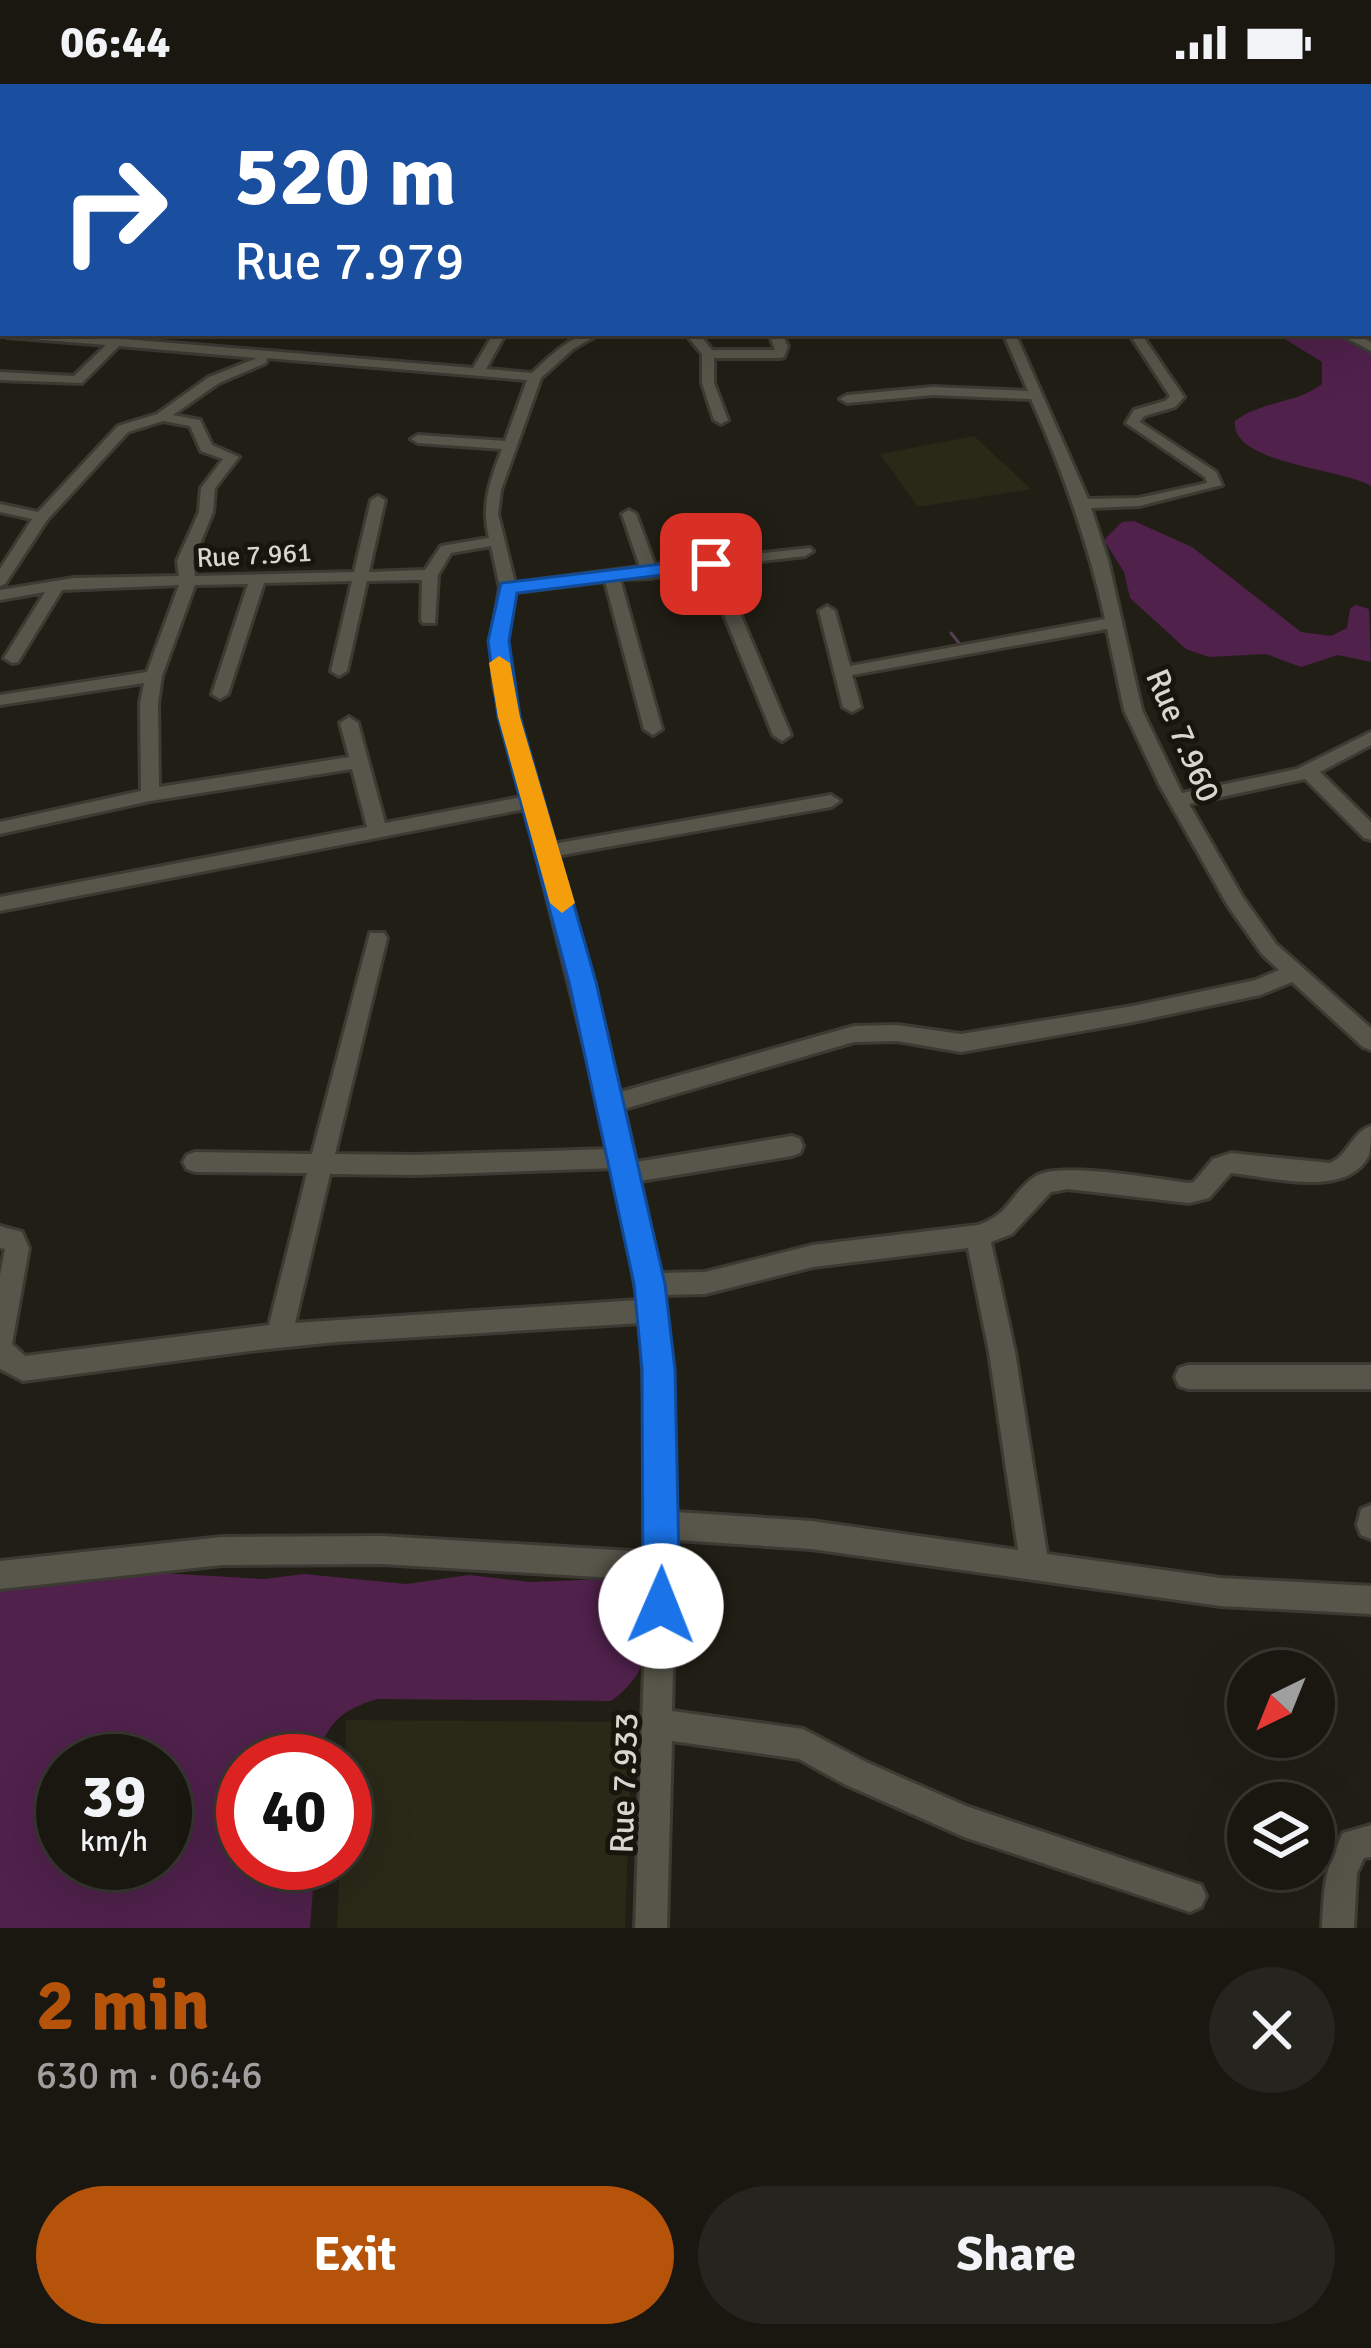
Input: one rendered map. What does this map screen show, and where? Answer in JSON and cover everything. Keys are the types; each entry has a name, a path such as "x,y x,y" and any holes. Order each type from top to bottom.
{"street":[{"path":"40,336 535,376 569,346 589,336"},
{"path":"267,356 272,336"},
{"path":"478,371 498,336"},
{"path":"693,336 708,354 708,383 721,420"},
{"path":"708,354 780,354 777,336"},
{"name":"Rue 7.960","path":"1010,336 1082,504 1133,710 1177,800 1235,901 1291,973 1371,1040"},
{"path":"1082,504 1139,502 1215,485 1211,475 1133,423 1139,412 1170,404 1177,397 1138,338"},
{"path":"0,376 76,380 114,344"},
{"path":"0,581 41,517 123,428 162,417 233,370 267,356"},
{"name":"Rue 7.933","path":"535,376 492,502 508,588 500,666 612,1103 651,1298 663,1525 651,1928"},
{"path":"847,399 916,392 1037,395"},
{"path":"150,794 149,703 154,676 188,582 185,562 206,512 208,488 232,457 206,448 195,423 162,417"},
{"path":"418,440 511,446"},
{"path":"339,671 377,500"},
{"path":"0,508 41,517"},
{"path":"629,514 650,573"},
{"path":"429,620 430,575 446,549 496,541"},
{"path":"508,588 805,551"},
{"path":"711,564 782,735"},
{"name":"Rue 7.961","path":"0,595 74,583 430,575"},
{"path":"612,577 653,729"},
{"path":"220,694 258,578"},
{"path":"12,658 34,632 55,588"},
{"path":"827,611 852,707"},
{"path":"843,672 1112,623"},
{"path":"0,700 154,676"},
{"path":"349,723 376,830"},
{"path":"1177,800 1308,771 1371,738"},
{"path":"0,827 150,794 356,762"},
{"path":"1308,771 1371,833"},
{"path":"0,904 534,801"},
{"path":"549,851 831,801"},
{"path":"278,1339 377,938"},
{"path":"612,1103 854,1034 897,1033 961,1043 1260,987 1291,973"},
{"path":"0,1237 14,1240 16,1248 0,1345 7,1359 23,1370 146,1348 450,1322 651,1298 813,1256 978,1236 1004,1226 1044,1183 1068,1179 1189,1193 1201,1191 1222,1166 1231,1163 1331,1173 1346,1167 1371,1135"},
{"path":"195,1162 626,1165 792,1146"},
{"path":"978,1236 1002,1352 1035,1567"},
{"path":"1188,1377 1371,1377"},
{"path":"663,1525 812,1535 1221,1592 1371,1600"},
{"path":"0,1574 245,1551 526,1556 662,1567"},
{"path":"658,1724 803,1744 855,1773 964,1821 1190,1896"},
{"path":"1338,1928 1341,1871 1354,1844 1371,1841"}],"shaded area":[{"path":"1280,336 1371,336 1371,486 1268,456 1238,435 1235,421 1322,384 1322,362"},
{"path":"974,436 1031,489 918,507 880,454"},
{"path":"1134,521 1192,547 1301,632 1331,636 1347,628 1350,609 1356,605 1369,609 1371,662 1338,655 1301,667 1266,654 1209,657 1186,649 1130,598 1124,572 1104,540 1122,522"},
{"path":"125,1571 264,1579 304,1574 406,1584 469,1575 531,1582 626,1578 636,1595 647,1628 644,1660 611,1701 377,1699 353,1708 327,1734 216,1734 216,1890 313,1890 310,1928 0,1928 0,1577"},
{"path":"346,1720 632,1722 625,1928 337,1928 339,1890 372,1890 372,1734 346,1734"}],"waterway":[{"path":"951,633 963,648"}],"slow traffic":[{"path":"499,663 509,717 562,903"}],"route":[{"path":"661,1606 658,1369 650,1284 583,982 509,717 499,641 508,588 711,564"}]}
